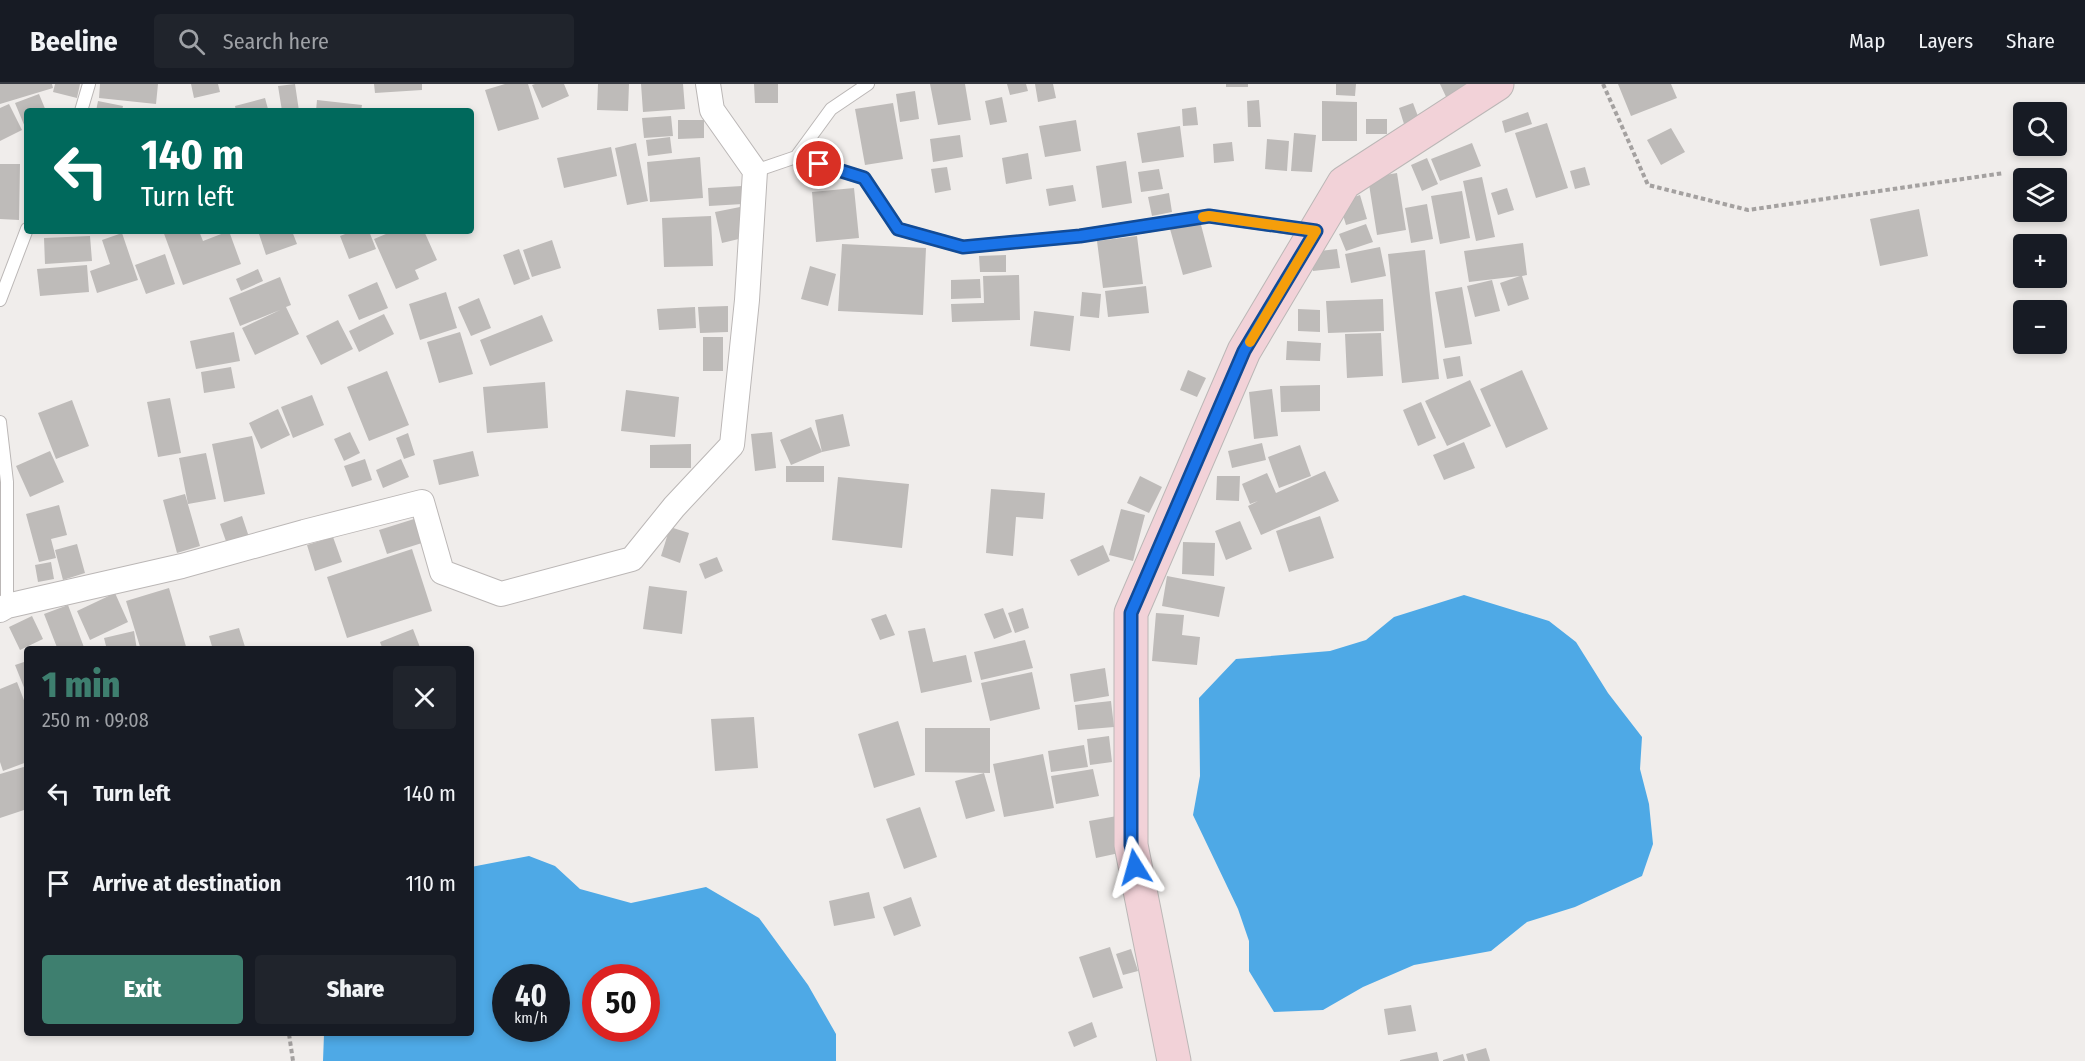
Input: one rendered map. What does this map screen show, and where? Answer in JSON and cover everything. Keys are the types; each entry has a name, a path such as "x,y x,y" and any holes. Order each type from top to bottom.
{"main road":[{"path":"1174,1061 1131,845 1131,613 1244,351 1344,183 1497,84"}],"street":[{"path":"4,608 182,567 304,532 422,502 442,572 501,594 632,559 674,507 732,445 747,300 755,171 712,110 708,84"}],"lane":[{"path":"82,108 89,84"},
{"path":"755,171 796,157 831,109 868,84"},
{"path":"796,157 864,178 898,229 963,247 1080,236 1209,216 1316,231"},
{"path":"0,300 25,234"},
{"path":"0,422 7,482 4,608"}],"path":[{"path":"1603,84 1648,185 1748,210 2004,173"},
{"path":"289,1036 293,1061"}],"water":[{"path":"1464,595 1549,621 1576,642 1608,693 1642,737 1640,769 1649,804 1653,844 1642,876 1575,907 1527,922 1491,951 1414,965 1363,987 1323,1010 1274,1012 1249,971 1249,941 1238,909 1193,815 1200,776 1199,698 1236,659 1330,651 1366,640 1394,617"},
{"path":"529,856 555,866 580,889 631,903 706,887 759,918 808,985 836,1034 836,1061 323,1061 324,1036 474,1036 474,866"}],"building":[{"path":"0,84 52,84 53,88 0,104"},
{"path":"55,84 80,84 77,98 53,92"},
{"path":"100,84 158,84 156,104 99,98"},
{"path":"191,84 218,84 220,92 194,98"},
{"path":"295,84 299,108 282,108 278,86"},
{"path":"374,84 422,84 422,90 375,93"},
{"path":"505,84 528,84 539,119 498,131 485,90"},
{"path":"564,84 569,96 542,108 532,85"},
{"path":"598,84 629,84 628,111 597,110"},
{"path":"641,84 683,84 685,109 643,112"},
{"path":"754,84 778,84 778,103 755,103"},
{"path":"930,84 965,84 971,120 938,125"},
{"path":"1007,84 1026,84 1028,91 1010,95"},
{"path":"1035,84 1053,84 1056,98 1038,102"},
{"path":"1226,84 1248,84 1248,87 1226,87"},
{"path":"1336,84 1356,84 1355,96 1336,95"},
{"path":"1440,84 1472,84 1448,101"},
{"path":"1618,84 1671,84 1677,98 1631,116"},
{"path":"915,91 919,119 900,122 896,94"},
{"path":"39,94 45,108 24,108 24,125 15,103"},
{"path":"1002,97 1007,122 990,125 985,101"},
{"path":"265,98 268,108 235,108 235,106"},
{"path":"317,100 362,105 362,108 316,108"},
{"path":"1259,100 1261,127 1248,127 1247,101"},
{"path":"98,101 123,106 123,108 97,108"},
{"path":"1322,101 1357,102 1357,141 1322,141"},
{"path":"893,103 903,159 865,165 855,109"},
{"path":"1413,103 1419,119 1404,124 1399,108"},
{"path":"9,104 22,130 0,141 0,108"},
{"path":"1196,107 1198,125 1183,126 1182,109"},
{"path":"1528,112 1532,124 1505,133 1502,121"},
{"path":"671,116 673,136 644,138 642,118"},
{"path":"1366,119 1387,119 1387,134 1366,134"},
{"path":"678,120 704,120 704,138 678,139"},
{"path":"1076,120 1081,151 1045,157 1039,126"},
{"path":"1547,123 1568,188 1536,198 1515,133"},
{"path":"1180,126 1184,157 1142,163 1137,133"},
{"path":"1671,128 1685,152 1661,165 1647,140"},
{"path":"1294,133 1316,135 1312,172 1291,171"},
{"path":"960,135 963,157 933,162 930,139"},
{"path":"670,137 672,153 648,156 646,140"},
{"path":"1267,139 1289,141 1287,171 1265,169"},
{"path":"1232,142 1234,161 1214,163 1213,144"},
{"path":"636,143 648,201 627,205 615,148"},
{"path":"1472,143 1481,166 1440,181 1431,159"},
{"path":"611,147 617,176 564,188 557,158"},
{"path":"1028,153 1032,179 1006,184 1002,158"},
{"path":"700,157 703,198 650,202 647,162"},
{"path":"1427,158 1438,184 1422,191 1411,165"},
{"path":"1126,161 1132,203 1102,208 1096,166"},
{"path":"0,164 20,164 19,220 0,219"},
{"path":"947,167 951,190 935,193 931,169"},
{"path":"1585,167 1590,185 1575,189 1570,171"},
{"path":"1159,169 1163,189 1141,192 1138,172"},
{"path":"1397,173 1406,230 1377,235 1368,178"},
{"path":"1482,177 1495,237 1476,241 1463,181"},
{"path":"1073,185 1076,201 1049,206 1046,189"},
{"path":"742,186 743,204 709,206 708,188"},
{"path":"854,188 859,238 816,242 812,192"},
{"path":"1507,188 1514,210 1498,215 1491,193"},
{"path":"1462,191 1470,238 1440,244 1431,196"},
{"path":"1169,193 1172,212 1152,216 1148,197"},
{"path":"1360,195 1367,219 1346,225 1339,202"},
{"path":"1427,204 1433,239 1411,243 1405,208"},
{"path":"740,207 747,237 722,243 715,212"},
{"path":"1919,209 1928,256 1880,266 1870,219"},
{"path":"711,216 713,266 664,267 662,218"},
{"path":"1200,221 1212,267 1183,275 1170,229"},
{"path":"1366,224 1373,242 1346,251 1339,234"},
{"path":"122,234 138,280 97,293 90,271 110,264 102,240"},
{"path":"164,234 200,234 203,241 221,234 230,234 241,264 183,285"},
{"path":"259,234 293,234 297,244 266,255"},
{"path":"370,234 376,249 349,259 340,236"},
{"path":"386,234 425,234 437,260 415,270 419,279 396,289 374,239"},
{"path":"90,236 92,261 45,264 44,238"},
{"path":"1137,236 1143,284 1103,288 1097,241"},
{"path":"552,240 561,268 532,277 523,250"},
{"path":"1523,243 1527,275 1522,276 1529,299 1508,306 1500,283 1520,276 1469,282 1464,251"},
{"path":"842,244 926,248 923,315 838,311"},
{"path":"1380,247 1386,276 1351,283 1345,254"},
{"path":"519,249 530,279 514,285 503,255"},
{"path":"1337,249 1340,268 1313,271 1311,252"},
{"path":"1425,250 1439,379 1402,383 1388,254"},
{"path":"165,254 175,284 146,294 135,265"},
{"path":"1006,255 1006,272 980,272 979,256"},
{"path":"87,265 89,292 40,296 37,269"},
{"path":"810,266 836,274 828,306 801,299"},
{"path":"258,269 263,281 241,291 236,279"},
{"path":"1019,275 1020,320 952,322 951,304 984,303 983,276"},
{"path":"280,277 291,305 286,307 299,334 255,355 242,328 280,310 240,326 229,298"},
{"path":"980,279 981,298 951,299 951,280"},
{"path":"1492,280 1500,311 1475,317 1467,286"},
{"path":"377,282 388,308 359,320 348,295"},
{"path":"1146,286 1149,313 1108,317 1105,291"},
{"path":"1462,287 1472,344 1445,348 1435,292"},
{"path":"446,292 457,328 420,340 409,304"},
{"path":"1082,292 1101,294 1099,318 1080,316"},
{"path":"479,298 491,328 471,336 458,307"},
{"path":"1383,299 1384,331 1328,333 1326,301"},
{"path":"728,306 728,332 700,333 698,307"},
{"path":"695,307 696,328 659,330 657,309"},
{"path":"1298,309 1320,310 1320,332 1298,331"},
{"path":"1034,311 1074,316 1070,351 1030,346"},
{"path":"384,314 394,334 359,352 349,331"},
{"path":"542,315 553,341 490,366 480,340"},
{"path":"338,320 353,349 321,365 306,336"},
{"path":"234,332 240,361 196,369 190,341"},
{"path":"460,332 473,374 439,383 427,342"},
{"path":"1381,333 1383,376 1347,378 1345,334"},
{"path":"703,337 723,337 723,371 703,371"},
{"path":"1287,341 1321,343 1320,361 1286,360"},
{"path":"1460,356 1463,376 1447,379 1443,359"},
{"path":"231,367 235,388 204,393 201,372"},
{"path":"1188,370 1206,378 1197,397 1180,390"},
{"path":"1522,370 1548,429 1506,448 1480,389"},
{"path":"387,371 409,425 369,441 347,387"},
{"path":"1470,380 1491,426 1447,446 1425,401"},
{"path":"545,382 548,428 487,433 483,387"},
{"path":"1320,385 1320,411 1281,412 1280,386"},
{"path":"1272,389 1278,436 1254,439 1249,392"},
{"path":"626,390 679,397 675,437 621,431"},
{"path":"312,395 324,425 293,438 281,407"},
{"path":"170,398 181,453 158,457 147,402"},
{"path":"72,400 89,446 56,459 38,413"},
{"path":"1421,402 1436,438 1418,446 1403,410"},
{"path":"278,409 290,435 261,449 249,423"},
{"path":"843,414 850,446 822,452 815,420"},
{"path":"811,427 822,452 791,465 780,440"},
{"path":"350,432 360,453 344,461 334,439"},
{"path":"772,432 776,468 755,471 751,434"},
{"path":"408,433 415,455 404,459 396,438"},
{"path":"252,436 265,494 224,502 212,444"},
{"path":"1464,442 1475,468 1444,480 1433,455"},
{"path":"1262,443 1266,460 1232,468 1228,451"},
{"path":"691,444 691,468 650,468 650,445"},
{"path":"1300,445 1311,476 1279,488 1268,457"},
{"path":"50,451 64,482 30,497 16,466"},
{"path":"473,451 479,476 439,485 433,460"},
{"path":"206,453 216,499 188,504 179,458"},
{"path":"365,459 372,480 352,487 344,466"},
{"path":"401,459 409,477 383,488 376,470"},
{"path":"786,466 824,466 824,482 786,482"},
{"path":"1325,471 1339,501 1261,535 1248,506 1258,501 1250,504 1242,484 1267,473 1276,493"},
{"path":"1140,476 1162,487 1149,513 1127,503"},
{"path":"1217,476 1240,476 1239,501 1216,500"},
{"path":"838,477 909,484 902,548 832,540"},
{"path":"991,489 1045,493 1043,519 1016,517 1013,556 986,553"},
{"path":"185,494 200,546 177,553 163,500"},
{"path":"59,505 67,535 51,539 56,558 39,562 26,514"},
{"path":"1121,509 1145,515 1133,561 1109,555"},
{"path":"242,516 251,543 229,550 220,524"},
{"path":"1320,516 1334,558 1289,572 1276,531"},
{"path":"414,519 422,543 387,554 379,530"},
{"path":"1240,521 1252,549 1226,560 1215,531"},
{"path":"670,527 689,533 680,563 661,556"},
{"path":"333,537 342,562 315,571 307,545"},
{"path":"1183,542 1215,543 1214,576 1182,574"},
{"path":"77,544 85,573 63,580 55,550"},
{"path":"1103,545 1110,561 1078,576 1070,560"},
{"path":"412,549 432,611 347,638 327,577"},
{"path":"717,557 723,571 705,579 699,564"},
{"path":"51,562 54,579 38,582 35,565"},
{"path":"1167,576 1225,587 1219,617 1162,606"},
{"path":"649,586 687,591 682,634 643,629"},
{"path":"169,588 186,646 140,646 126,601"},
{"path":"115,593 128,622 90,640 77,611"},
{"path":"68,605 83,646 56,646 44,614"},
{"path":"1003,608 1012,632 994,639 984,614"},
{"path":"1023,608 1029,628 1015,633 1008,613"},
{"path":"1156,613 1184,615 1182,635 1200,637 1197,665 1152,661"},
{"path":"886,614 895,635 880,640 871,619"},
{"path":"32,616 43,639 24,646 20,650 9,627"},
{"path":"239,628 245,646 212,646 209,636"},
{"path":"925,628 933,662 966,655 972,682 921,693 908,631"},
{"path":"413,629 419,646 382,646 380,642"},
{"path":"134,631 136,646 106,646 104,638"},
{"path":"1025,640 1033,668 981,680 974,652"},
{"path":"24,662 24,688 15,665"},
{"path":"1105,668 1109,696 1074,702 1070,674"},
{"path":"1032,672 1040,709 990,721 981,683"},
{"path":"17,682 24,700 24,763 3,771 0,762 0,689"},
{"path":"1111,701 1114,727 1078,730 1075,705"},
{"path":"754,717 758,768 715,771 711,719"},
{"path":"898,721 915,775 874,788 858,734"},
{"path":"925,728 990,728 990,773 925,772"},
{"path":"1109,736 1112,762 1090,765 1087,739"},
{"path":"1084,745 1088,767 1051,772 1048,751"},
{"path":"1043,754 1054,808 1004,817 993,764"},
{"path":"24,767 24,810 0,818 0,774"},
{"path":"1093,769 1099,796 1056,804 1051,776"},
{"path":"984,773 995,811 966,819 955,781"},
{"path":"920,807 937,857 904,869 886,819"},
{"path":"1117,816 1124,852 1096,858 1089,821"},
{"path":"869,892 875,918 834,926 829,901"},
{"path":"911,897 921,926 894,936 883,907"},
{"path":"1110,947 1123,988 1093,998 1079,957"},
{"path":"1131,949 1138,971 1123,975 1116,954"},
{"path":"1411,1005 1416,1031 1388,1035 1384,1009"},
{"path":"1092,1022 1097,1037 1074,1047 1068,1032"},
{"path":"1486,1048 1490,1061 1468,1061 1466,1054"},
{"path":"1437,1052 1439,1061 1400,1061 1400,1060"},
{"path":"1463,1054 1465,1061 1443,1061 1443,1060"}],"slow traffic":[{"path":"1203,217 1316,231 1250,342"}],"route":[{"path":"819,164 864,178 898,229 963,247 1080,236 1209,216 1316,231 1244,351 1131,613 1131,845 1135,867"}]}
